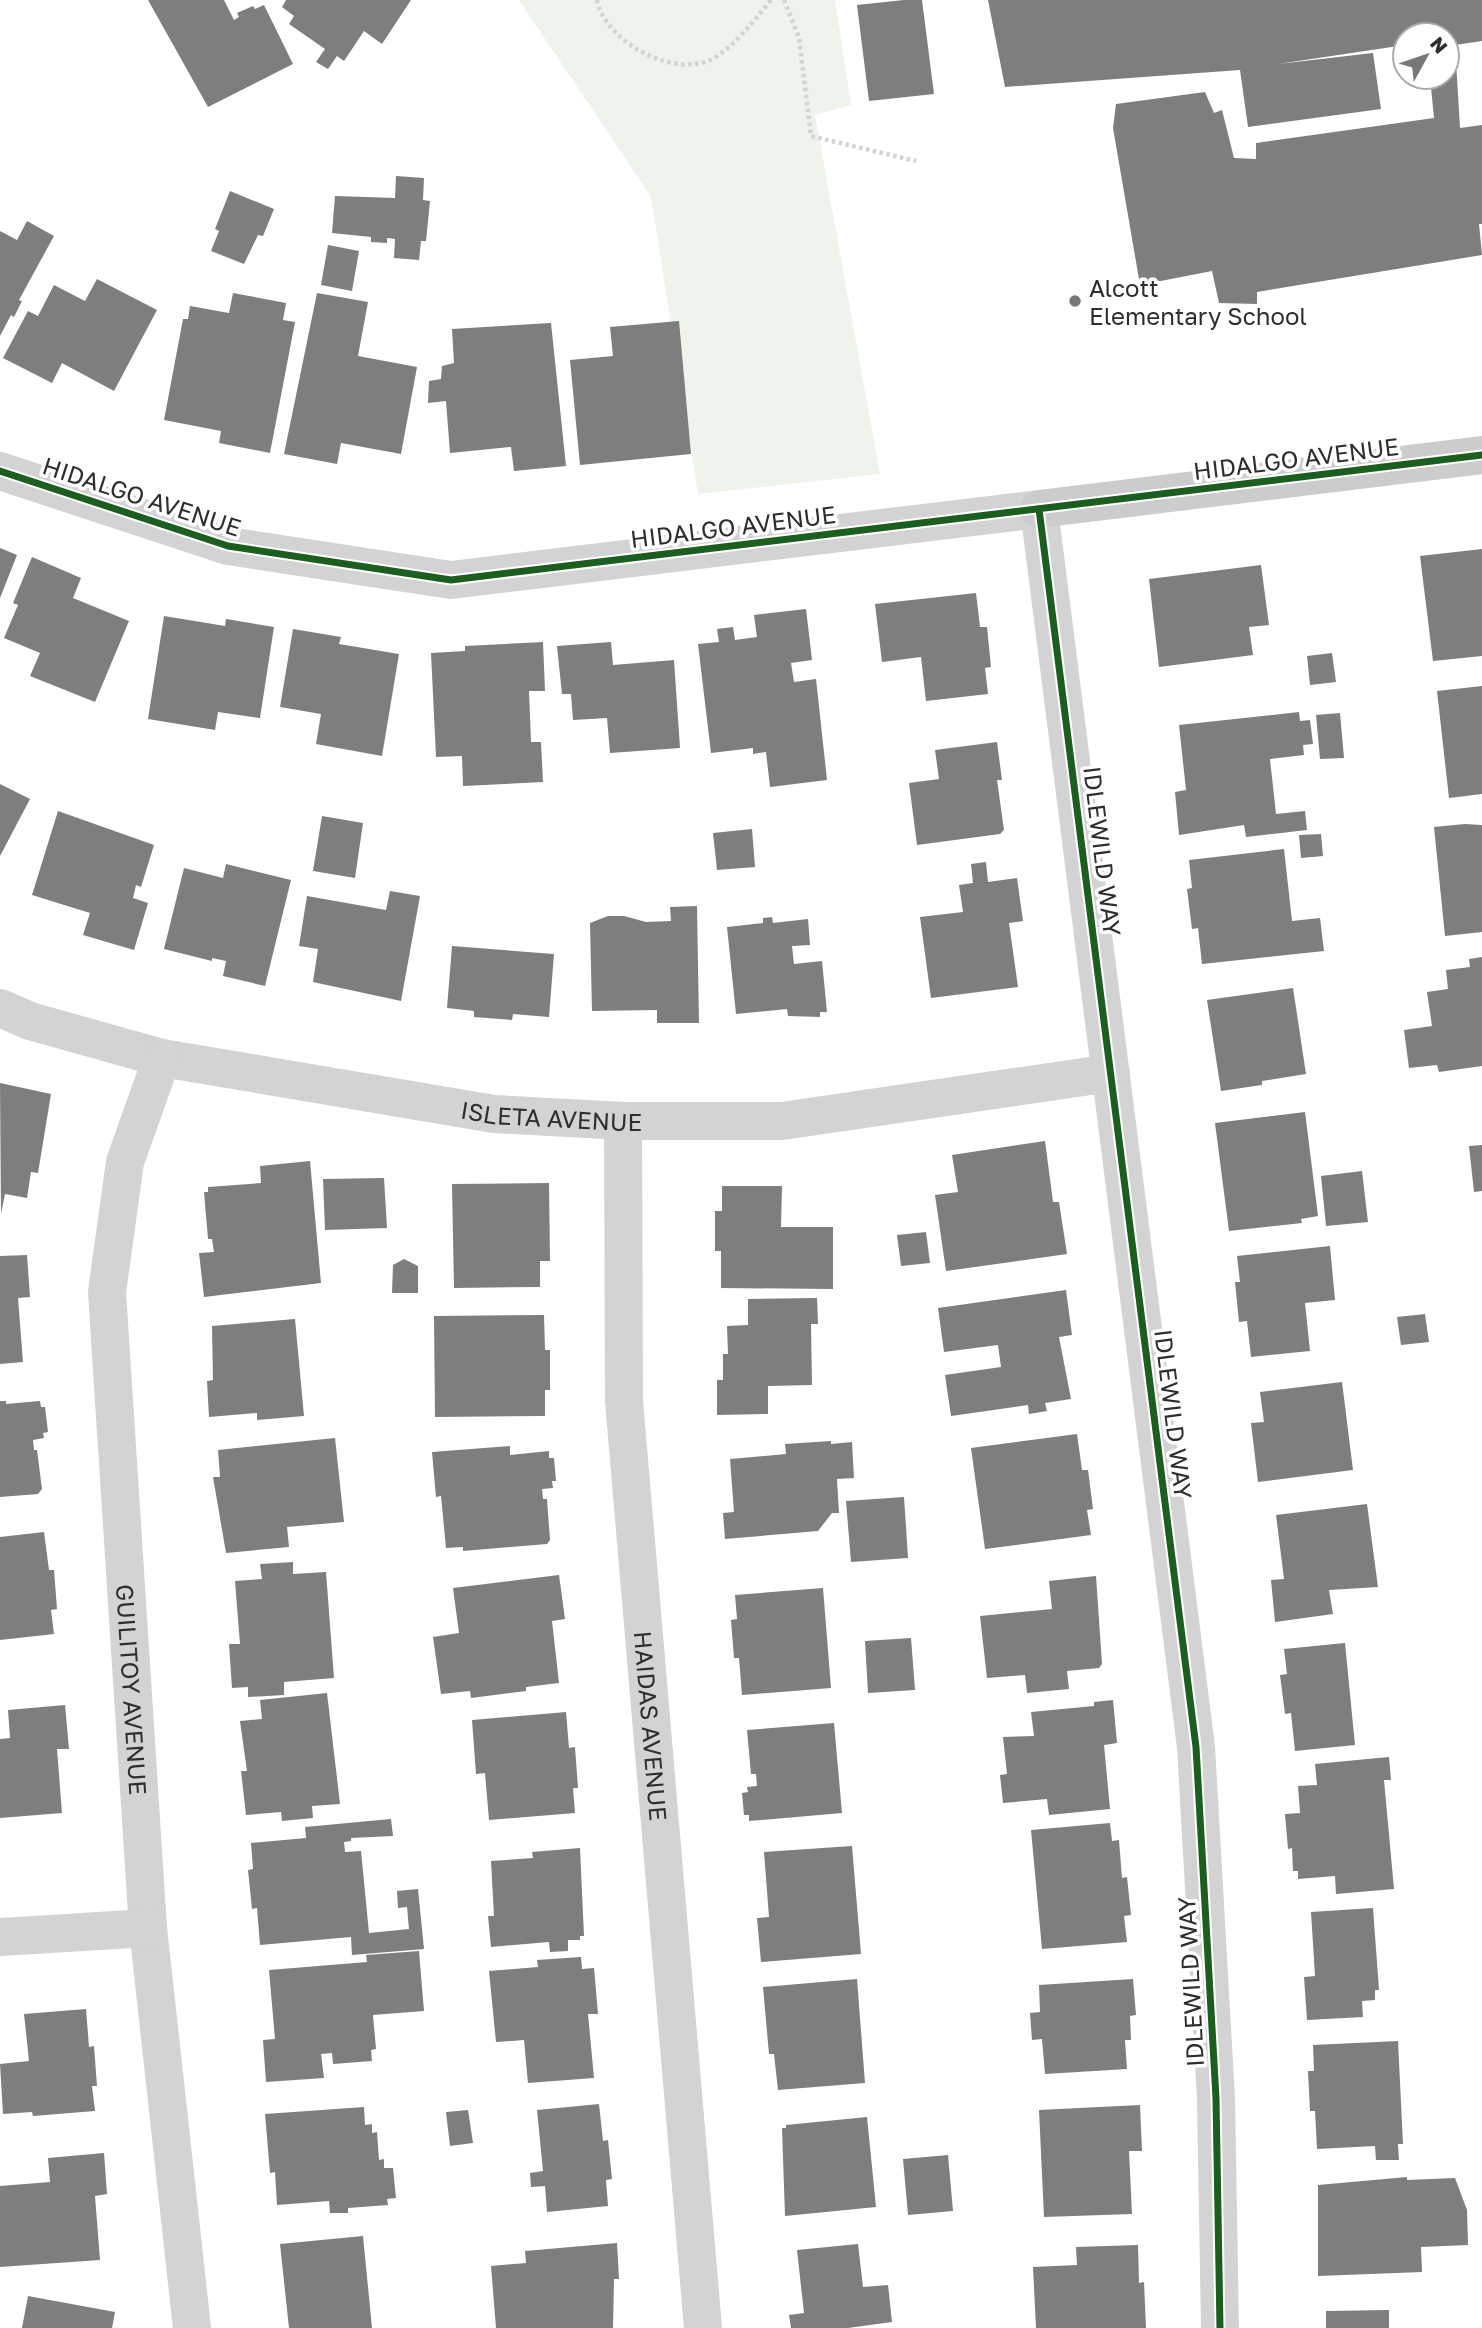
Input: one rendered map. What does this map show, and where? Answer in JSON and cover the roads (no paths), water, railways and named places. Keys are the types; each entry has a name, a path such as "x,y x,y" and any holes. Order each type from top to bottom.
{"street":[{"name":"HIDALGO AVENUE","path":"0,471 228,546 451,580 1482,455"},
{"name":"IDLEWILD WAY","path":"1039,509 1196,1747 1216,2098 1220,2328"},
{"name":"ISLETA AVENUE","path":"0,1008 30,1021 162,1058 494,1114 622,1121 782,1121 1111,1073"},
{"name":"GUILITOY AVENUE","path":"162,1058 125,1162 107,1292 148,1928 192,2328"},
{"name":"HAIDAS AVENUE","path":"622,1121 624,1401 703,2328"},
{"path":"0,1937 148,1928"}],"place":[{"name":"Alcott Elementary School","path":"1075,301"}]}
